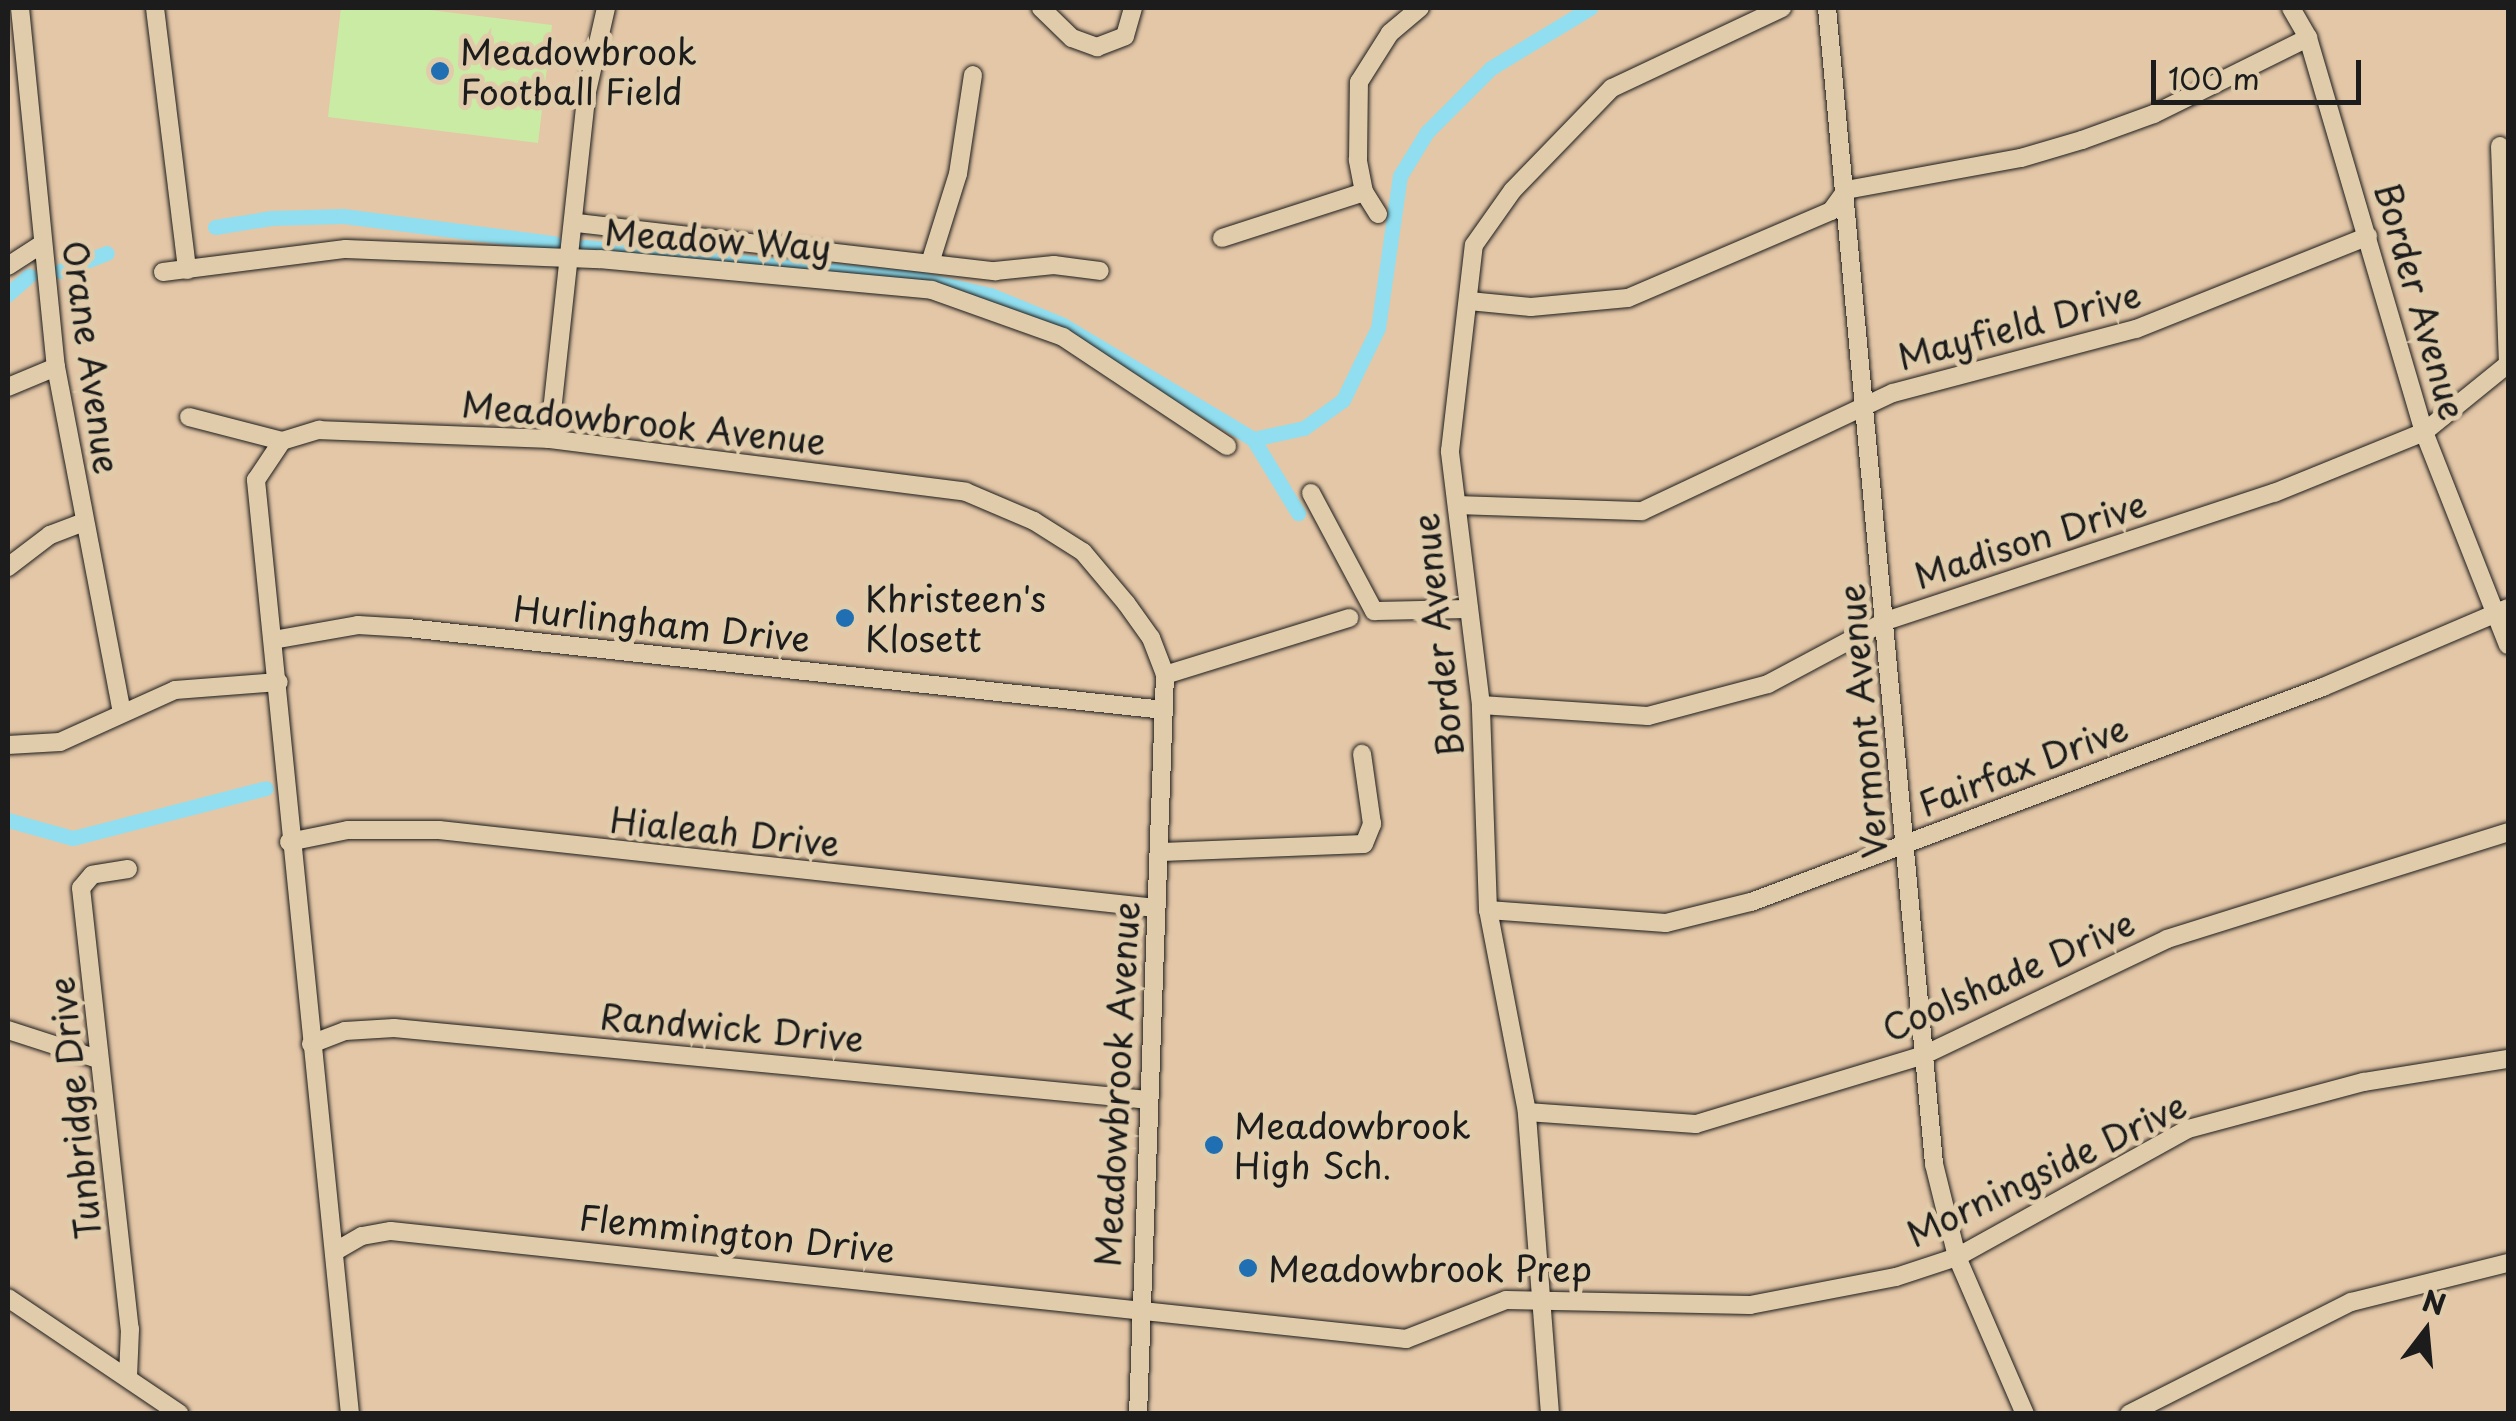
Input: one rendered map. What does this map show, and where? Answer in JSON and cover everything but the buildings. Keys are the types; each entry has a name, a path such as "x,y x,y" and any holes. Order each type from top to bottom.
{"street":[{"name":"Orane Avenue","path":"20,8 56,366 82,522 122,712"},
{"path":"156,8 187,270"},
{"path":"550,438 577,222 589,70 606,8"},
{"path":"1041,8 1072,38 1097,47 1125,36 1133,8"},
{"path":"1378,214 1364,192 1359,82 1390,32 1420,8"},
{"name":"Border Avenue","path":"1550,1414 1527,1112 1488,910 1482,705 1450,451 1474,245 1492,217 1603,96 1782,8"},
{"name":"Vermont Avenue","path":"1827,8 1934,1164 1957,1257 2024,1414"},
{"name":"Border Avenue","path":"2291,8 2308,38 2424,432 2502,610 2508,645"},
{"path":"1469,301 1531,307 1628,298 1831,211 1846,190 2082,140 2154,114 2308,38"},
{"path":"931,260 958,174 974,76"},
{"path":"2500,146 2508,364"},
{"path":"1222,238 1364,192"},
{"path":"577,222 931,260 995,271 1054,265 1100,270"},
{"name":"Mayfield Drive","path":"1458,505 1642,510 1866,410 1892,393 2136,329 2368,236"},
{"path":"8,266 42,244"},
{"name":"Meadow Way","path":"163,272 346,248 888,285 970,301 1063,336 1227,446"},
{"name":"Madison Drive","path":"1482,705 1648,716 1768,684 1886,621 2274,494 2424,432 2508,364"},
{"path":"8,387 56,366"},
{"path":"189,417 282,441 256,480 280,682 289,842 350,1414"},
{"name":"Meadowbrook Avenue","path":"282,441 319,430 550,438 966,492 1034,521 1082,552 1152,638 1165,675 1162,852 1156,908 1138,1306 1138,1414"},
{"path":"1311,493 1374,612 1470,609"},
{"path":"8,567 50,536 82,522"},
{"name":"Fairfax Drive","path":"1488,910 1666,922 1751,902 2323,687 2502,610"},
{"path":"1165,675 1349,618"},
{"name":"Hurlingham Drive","path":"273,640 358,626 408,628 1164,710"},
{"path":"8,745 60,742 176,690 280,682"},
{"path":"1162,852 1364,844 1372,824 1362,754"},
{"name":"Hialeah Drive","path":"289,842 348,830 439,830 1156,908"},
{"name":"Coolshade Drive","path":"1527,1112 1696,1124 1924,1056 2167,939 2508,832"},
{"name":"Tunbridge Drive","path":"128,869 92,875 81,888 130,1330 128,1377"},
{"name":"Randwick Drive","path":"311,1044 345,1031 394,1028 1148,1100"},
{"path":"8,1030 98,1059"},
{"name":"Morningside Drive","path":"1138,1306 1406,1340 1506,1300 1544,1296 1750,1306 1896,1277 1957,1257 2188,1129 2364,1082 2508,1059"},
{"name":"Flemmington Drive","path":"334,1252 362,1236 390,1231 1138,1306"},
{"path":"2129,1414 2350,1302 2508,1263"},
{"path":"8,1298 180,1414"}],"green space":[{"name":"Meadowbrook Football Field","path":"341,8 413,8 552,25 538,143 328,117"}],"waterway":[{"path":"1253,439 1304,428 1343,400 1378,328 1400,176 1427,132 1491,68 1590,8"},
{"path":"215,227 271,218 343,216 554,243"},
{"path":"584,247 921,279 990,295 1061,324 1253,439 1298,513"},
{"path":"60,271 107,253"},
{"path":"8,294 29,276"},
{"path":"8,820 73,838 266,788"}],"place":[{"name":"Meadowbrook Football Field","path":"440,71"},
{"name":"Khristeen's Klosett","path":"845,618"},
{"name":"Meadowbrook High Sch.","path":"1214,1145"},
{"name":"Meadowbrook Prep","path":"1248,1268"}]}
